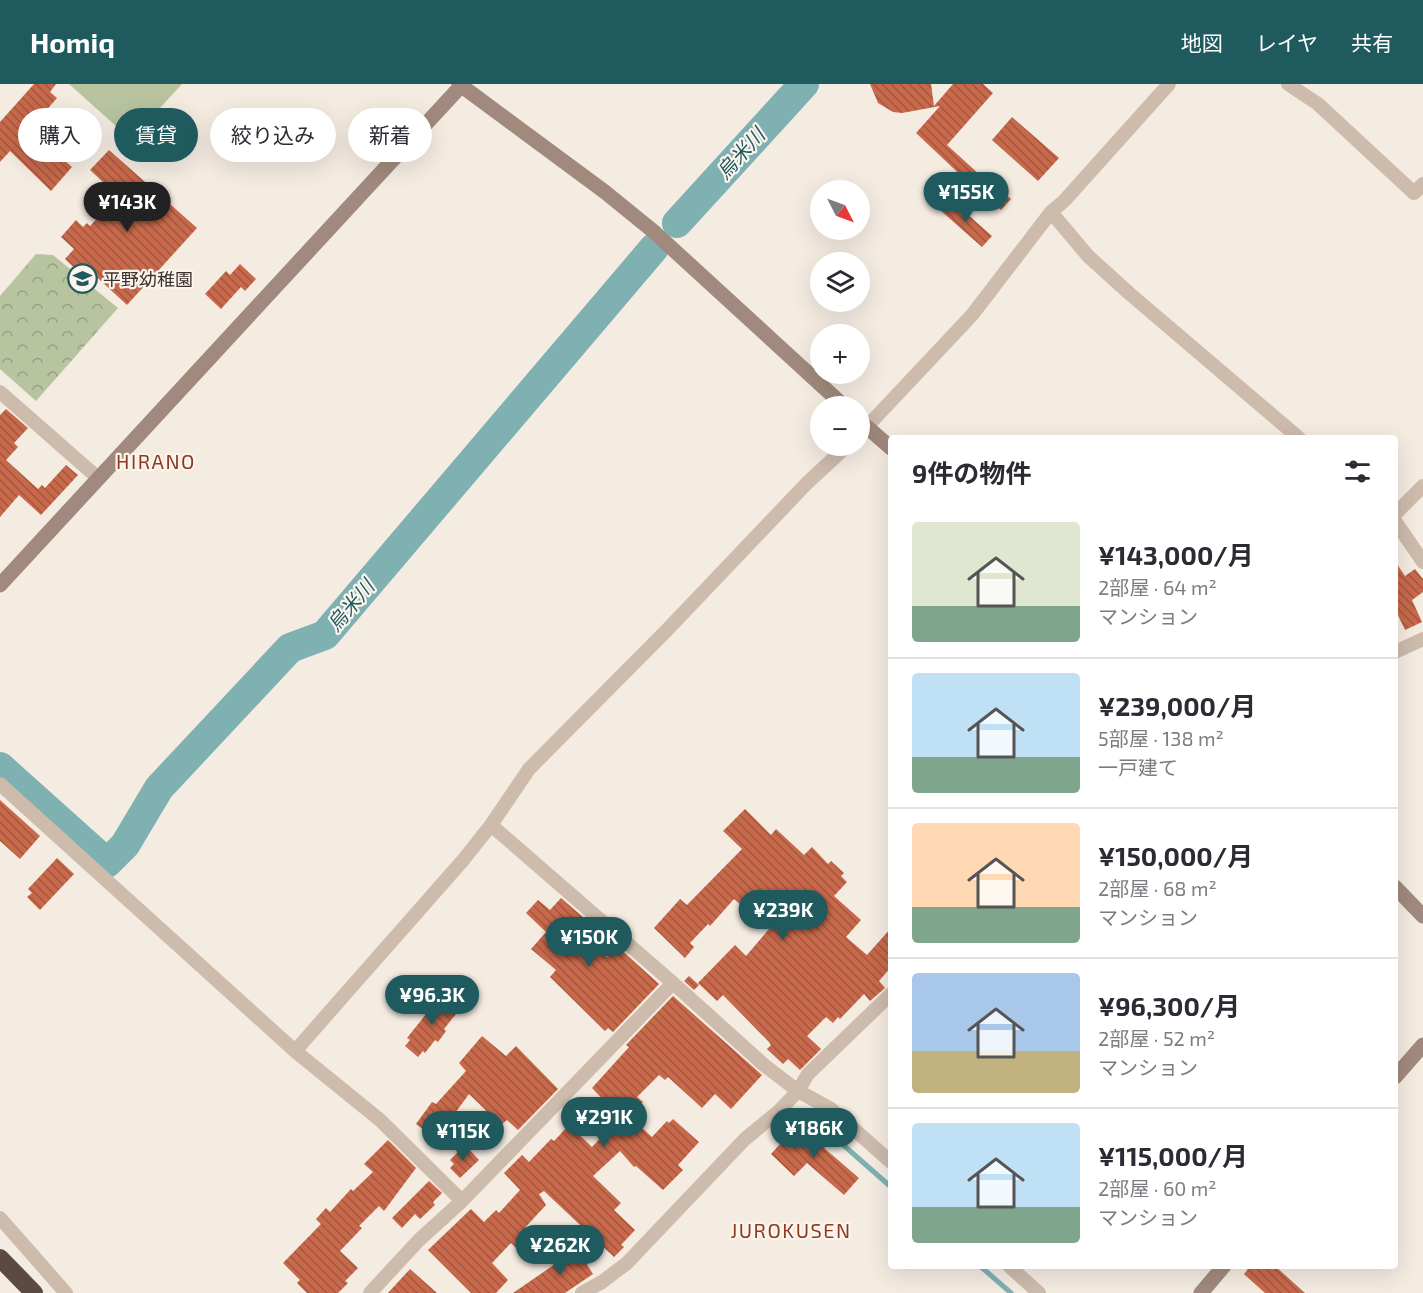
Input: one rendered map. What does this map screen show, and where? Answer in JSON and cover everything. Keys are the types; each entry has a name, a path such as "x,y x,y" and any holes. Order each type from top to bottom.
{"highway":[{"path":"0,1258 34,1293"},
{"path":"0,1267 25,1293"}],"street":[{"path":"870,419 972,315 1051,212 1064,201 1169,84"},
{"path":"1288,84 1318,104 1414,193 1423,184"},
{"path":"0,585 460,85 605,192 653,231 833,396"},
{"path":"1051,212 1088,256 1113,279 1295,435"},
{"path":"0,392 98,478"},
{"path":"870,433 888,446"},
{"path":"295,1051 464,859 491,825 529,769 668,629 807,483 836,456"},
{"path":"1398,511 1423,486"},
{"path":"1398,525 1423,562"},
{"path":"1398,651 1423,639"},
{"path":"0,784 295,1051 380,1120 462,1202"},
{"path":"491,825 674,983 764,1065 798,1091 831,1109 888,1159"},
{"path":"1398,890 1423,916"},
{"path":"370,1293 419,1240 462,1202 674,983"},
{"path":"582,1293 602,1282 627,1263 745,1139 779,1112 798,1091 808,1074 888,997"},
{"path":"1398,1074 1423,1045"},
{"path":"0,1218 66,1293"},
{"path":"1012,1269 1039,1293"},
{"path":"1201,1293 1221,1269"}],"green space":[{"path":"69,84 182,84 160,108 114,108 114,124 102,114 102,108 96,108"},
{"path":"36,254 53,255 118,308 36,401 0,369 0,296"}],"building":[{"path":"34,84 56,84 50,92 57,98 48,108 18,108 18,159 10,151 0,162 0,122"},
{"path":"870,84 931,84 934,106 953,84 983,84 993,93 947,145 980,175 971,185 916,133 940,106 902,113 893,112 878,103"},
{"path":"1012,117 1059,158 1038,181 992,140"},
{"path":"109,150 114,154 114,162 123,162 197,228 127,305 88,269 82,275 65,259 74,249 61,237 76,220 83,227 87,223 90,226 118,196 90,170 98,162 102,162 102,157"},
{"path":"21,162 66,162 72,167 51,191"},
{"path":"988,179 1011,199 1001,210 978,189"},
{"path":"950,199 992,236 982,247 940,210"},
{"path":"240,264 256,279 245,291 241,287 221,309 205,294 226,271 230,275"},
{"path":"6,409 28,428 14,443 18,447 6,460 38,489 42,485 45,488 66,465 78,475 41,515 19,495 0,517 0,415"},
{"path":"1398,566 1405,576 1415,569 1423,579 1423,592 1412,600 1422,622 1405,630 1398,615"},
{"path":"0,800 40,836 20,859 0,841"},
{"path":"745,809 771,835 776,829 804,855 812,847 828,864 831,861 844,873 841,876 847,882 834,896 861,920 846,937 867,955 888,931 888,970 879,981 885,988 870,1001 864,994 840,1019 838,1017 833,1023 826,1017 807,1036 821,1049 800,1070 788,1059 783,1064 767,1049 771,1045 769,1042 723,995 717,1001 698,983 735,945 746,956 770,928 749,907 747,910 734,899 710,926 708,924 690,943 694,947 685,958 654,928 680,899 687,905 742,849 723,831"},
{"path":"57,858 74,874 40,910 27,897 32,893 28,889"},
{"path":"561,898 584,918 576,927 607,957 617,946 659,984 613,1032 608,1028 605,1031 550,977 556,970 531,949 546,932 526,913 538,900 550,910"},
{"path":"689,976 699,985 694,990 684,981"},
{"path":"442,994 460,1009 444,1029 446,1031 438,1042 435,1040 425,1053 423,1051 418,1057 405,1046 410,1040 407,1038"},
{"path":"673,996 762,1075 731,1109 715,1094 702,1108 668,1077 665,1080 659,1075 637,1097 643,1102 629,1116 652,1137 667,1121 669,1123 673,1119 699,1142 678,1165 683,1170 663,1190 636,1166 634,1167 620,1151 593,1176 621,1203 614,1210 635,1230 621,1245 624,1247 614,1257 544,1191 539,1194 546,1205 521,1232 538,1248 528,1259 511,1243 492,1263 508,1280 496,1293 471,1293 428,1250 471,1209 484,1222 496,1210 499,1213 520,1190 504,1173 522,1155 529,1162 551,1139 554,1141 569,1125 592,1147 614,1124 610,1120 616,1113 592,1088 629,1047 626,1045"},
{"path":"482,1036 506,1056 516,1046 558,1089 518,1130 507,1120 501,1125 469,1094 442,1131 437,1127 431,1135 416,1124 432,1102 436,1104 466,1071 459,1063"},
{"path":"806,1126 827,1146 824,1148 859,1178 844,1195 807,1163 794,1176 771,1154 795,1131 799,1134"},
{"path":"388,1140 416,1168 384,1211 379,1206 359,1226 362,1228 340,1251 358,1268 345,1281 348,1283 338,1293 307,1293 297,1283 300,1280 283,1263 321,1224 316,1219 326,1208 330,1212 351,1189 353,1191 373,1172 364,1164"},
{"path":"465,1145 479,1160 460,1178 450,1168 454,1164 450,1160"},
{"path":"429,1181 442,1193 433,1202 435,1205 420,1219 415,1214 402,1228 392,1218"},
{"path":"577,1249 593,1274 565,1293 513,1293"},
{"path":"410,1269 437,1293 388,1293"},
{"path":"1248,1269 1278,1269 1305,1293 1265,1293 1244,1274"}],"waterway":[{"name":"烏米川","path":"677,223 804,84"},
{"name":"烏米川","path":"0,767 107,863 125,845 159,788 290,648 325,635 654,248"},
{"path":"797,1117 816,1121 888,1184"},
{"path":"983,1269 1011,1293"}],"place":[{"name":"平野幼稚園","path":"82,279"}],"district":[{"name":"HIRANO","path":"156,461"},
{"name":"JUROKUSEN","path":"791,1230"}]}
